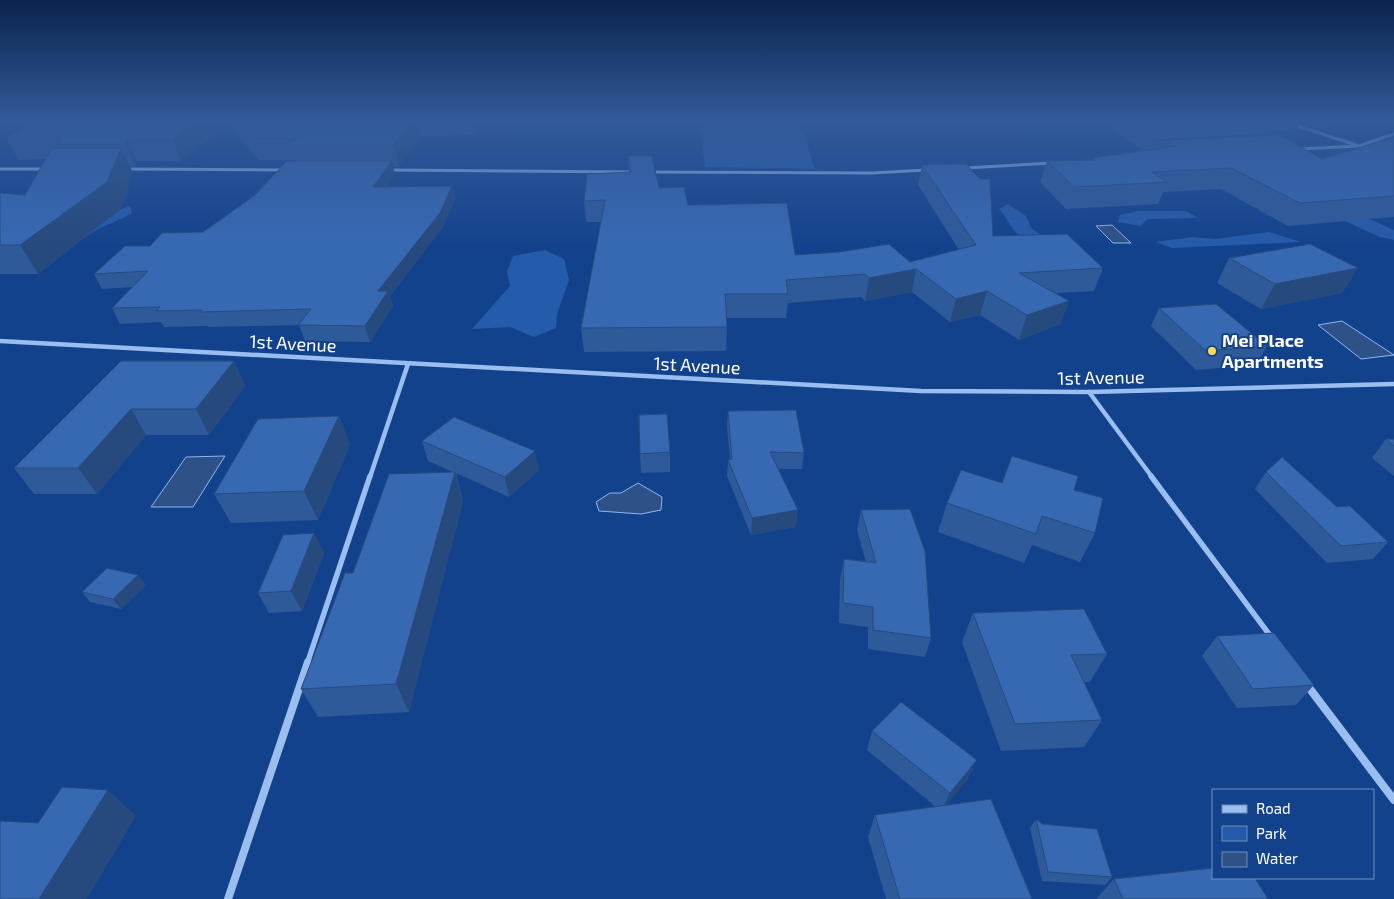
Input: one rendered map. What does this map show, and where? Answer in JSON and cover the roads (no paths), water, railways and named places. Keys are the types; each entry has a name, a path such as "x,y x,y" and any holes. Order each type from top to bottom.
{"street":[{"path":"959,168 1059,163"},
{"path":"0,168 50,169"},
{"path":"119,169 287,170"},
{"path":"386,170 872,173 929,170"},
{"name":"1st Avenue","path":"0,340 911,391 1089,392 1394,384"},
{"path":"228,899 408,364"},
{"path":"1089,392 1274,640"},
{"path":"1304,680 1394,800"}],"water":[{"path":"1112,225 1131,243 1113,243 1096,226"},
{"path":"1342,321 1394,355 1361,359 1318,325"},
{"path":"225,456 193,507 151,507 186,457"},
{"path":"638,483 662,497 661,510 641,514 599,511 596,502 610,493 621,493"}],"place":[{"name":"Mei Place Apartments","path":"1212,351"}]}
